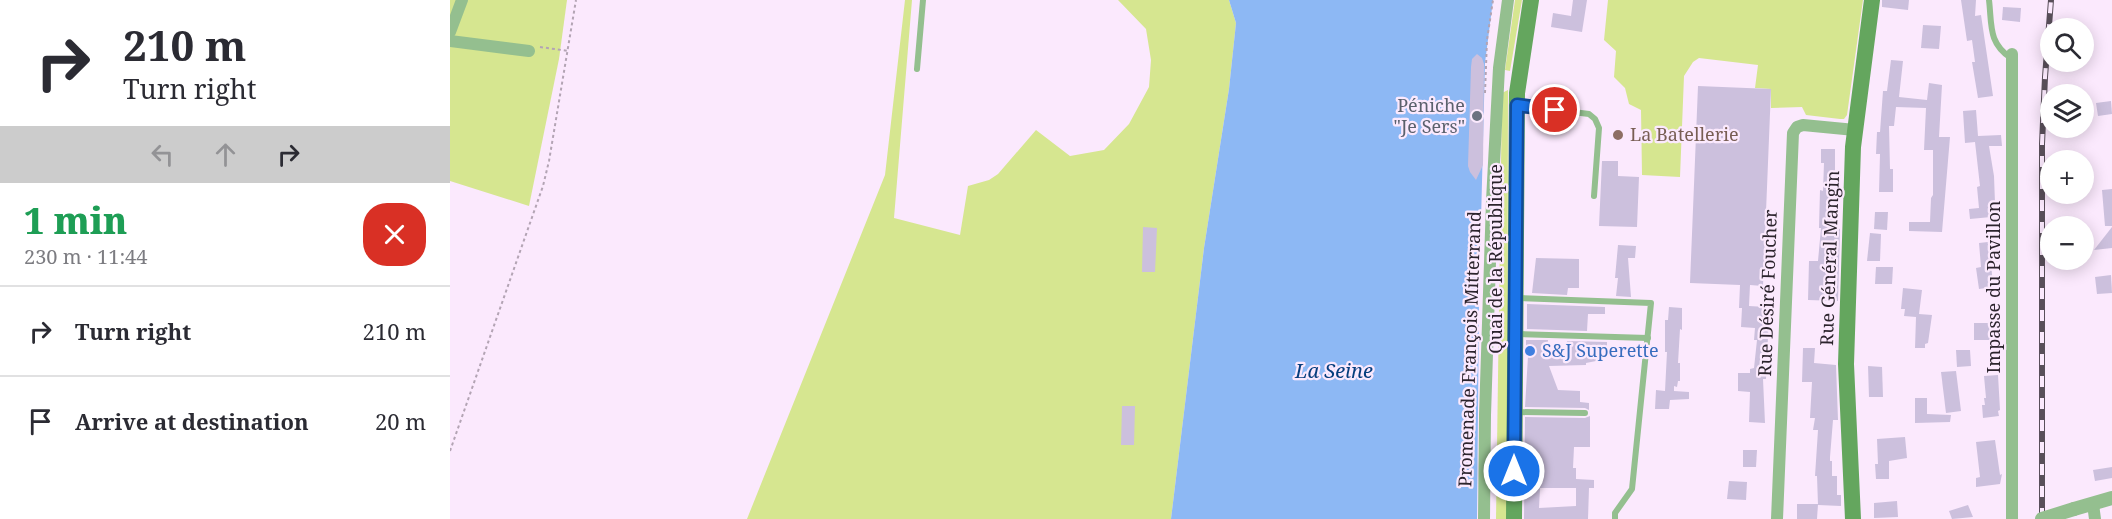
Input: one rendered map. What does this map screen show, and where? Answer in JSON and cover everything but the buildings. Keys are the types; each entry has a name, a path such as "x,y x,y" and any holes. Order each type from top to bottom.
{"main road":[{"name":"Quai de la République","path":"1514,519 1517,93 1531,0"},
{"name":"Rue Général Mangin","path":"1853,519 1846,364 1854,130 1872,0"}],"street":[{"path":"450,32 462,0"},
{"name":"Promenade François Mitterrand","path":"1484,519 1492,201 1499,68 1508,0"},
{"path":"450,41 529,51"},
{"name":"Impasse du Pavillon","path":"2012,56 2012,519"},
{"name":"Rue Désiré Foucher","path":"1777,519 1793,133 1797,128 1803,126 1854,130"},
{"path":"2043,519 2112,498"},
{"path":"2094,504 2095,519"}],"lane":[{"path":"917,69 923,0"},
{"path":"1989,0 1997,47 2012,56"},
{"path":"1517,105 1588,114 1595,120 1599,128 1594,196"},
{"path":"1515,298 1651,303 1632,489 1615,513 1615,519"},
{"path":"1515,334 1648,338"},
{"path":"1515,412 1585,413"}],"path":[{"path":"450,451 543,186 576,0"},
{"path":"529,51 539,47 568,51"}],"green space":[{"path":"450,0 567,0 559,59 529,206 450,181"},
{"path":"905,0 912,0 894,218 960,235 968,186 989,180 998,174 1036,130 1070,156 1104,150 1129,124 1149,87 1151,60 1146,29 1118,0 1229,0 1236,23 1229,89 1204,248 1171,519 747,519 885,175"},
{"path":"1515,0 1522,0 1510,71 1505,70"},
{"path":"1608,0 1863,0 1847,115 1844,119 1840,119 1806,115 1802,107 1771,108 1771,89 1755,88 1758,65 1699,58 1693,62 1684,76 1680,177 1642,175 1641,110 1629,104 1625,88 1614,77 1616,51 1604,40"},
{"path":"1508,90 1507,519 1496,519 1502,93"}],"water":[{"name":"La Seine","path":"1229,0 1493,0 1485,63 1479,301 1477,519 1171,519 1204,248 1229,89 1236,23"}],"railway":[{"path":"2042,519 2042,144 2051,0"}],"place":[{"name":"Péniche \"Je Sers\"","path":"1477,116"},
{"name":"La Batellerie","path":"1618,135"},
{"name":"S&J Superette","path":"1530,351"}],"route":[{"path":"1514,471 1517,105 1555,110"}]}
